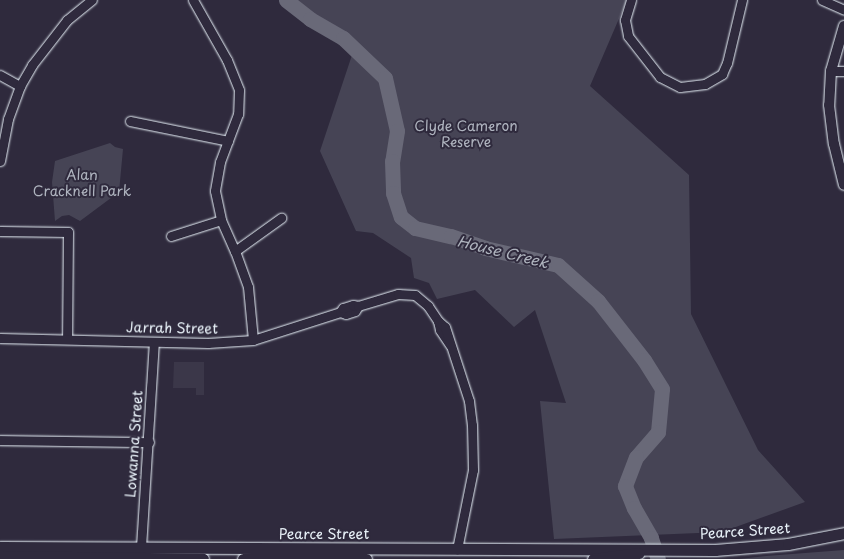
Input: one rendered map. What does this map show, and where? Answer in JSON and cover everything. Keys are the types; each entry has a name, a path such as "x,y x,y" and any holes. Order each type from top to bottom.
{"main road":[{"name":"Pearce Street","path":"2,553 573,555 603,548 671,550 759,547 815,540 844,533"},
{"name":"Pearce Street","path":"593,559 633,554 648,550"},
{"name":"Pearce Street","path":"141,552 203,559"},
{"name":"Pearce Street","path":"243,559 366,559"}],"street":[{"path":"0,161 8,120 20,86 32,65 67,20 92,0"},
{"path":"193,0 227,60 239,90 238,114 220,162 216,183 221,220 248,287 253,340"},
{"path":"631,0 625,20 628,36 660,77 680,87 705,84 722,74 727,63 742,0"},
{"path":"822,0 844,10"},
{"path":"844,26 831,70 830,112 834,144 844,185"},
{"path":"831,70 844,71"},
{"path":"0,75 20,86"},
{"path":"130,121 228,141"},
{"path":"235,251 282,218"},
{"path":"171,236 221,220"},
{"path":"0,231 68,232 67,338"},
{"name":"Jarrah Street","path":"0,338 67,338 208,343 253,340 340,312 343,308 353,305 358,306 392,294 409,294 422,300 438,321 440,330 452,347 464,380 472,424 473,470 457,554"},
{"name":"Lowanna Street","path":"141,552 154,342"},
{"path":"0,440 148,442"}],"shaded area":[{"path":"174,362 204,362 204,395 196,395 196,388 173,388"}],"green space":[{"name":"Clyde Cameron Reserve","path":"293,0 627,0 590,86 689,175 691,314 758,450 805,502 722,532 554,539 540,401 566,403 535,310 514,327 475,290 437,299 429,283 414,278 411,258 373,233 356,231 320,151 353,52 326,24"},
{"name":"Alan Cracknell Park","path":"110,143 115,147 123,149 119,192 80,221 69,215 62,216 55,221 52,182 55,161"},
{"path":"844,550 844,559 739,559 766,556"}],"waterway":[{"name":"House Creek","path":"286,0 310,19 343,38 385,78 397,131 392,161 393,193 401,217 415,228 451,236 485,248 558,265 598,301 644,360 662,389 658,432 636,457 625,486 634,508 651,538 658,559"}]}
